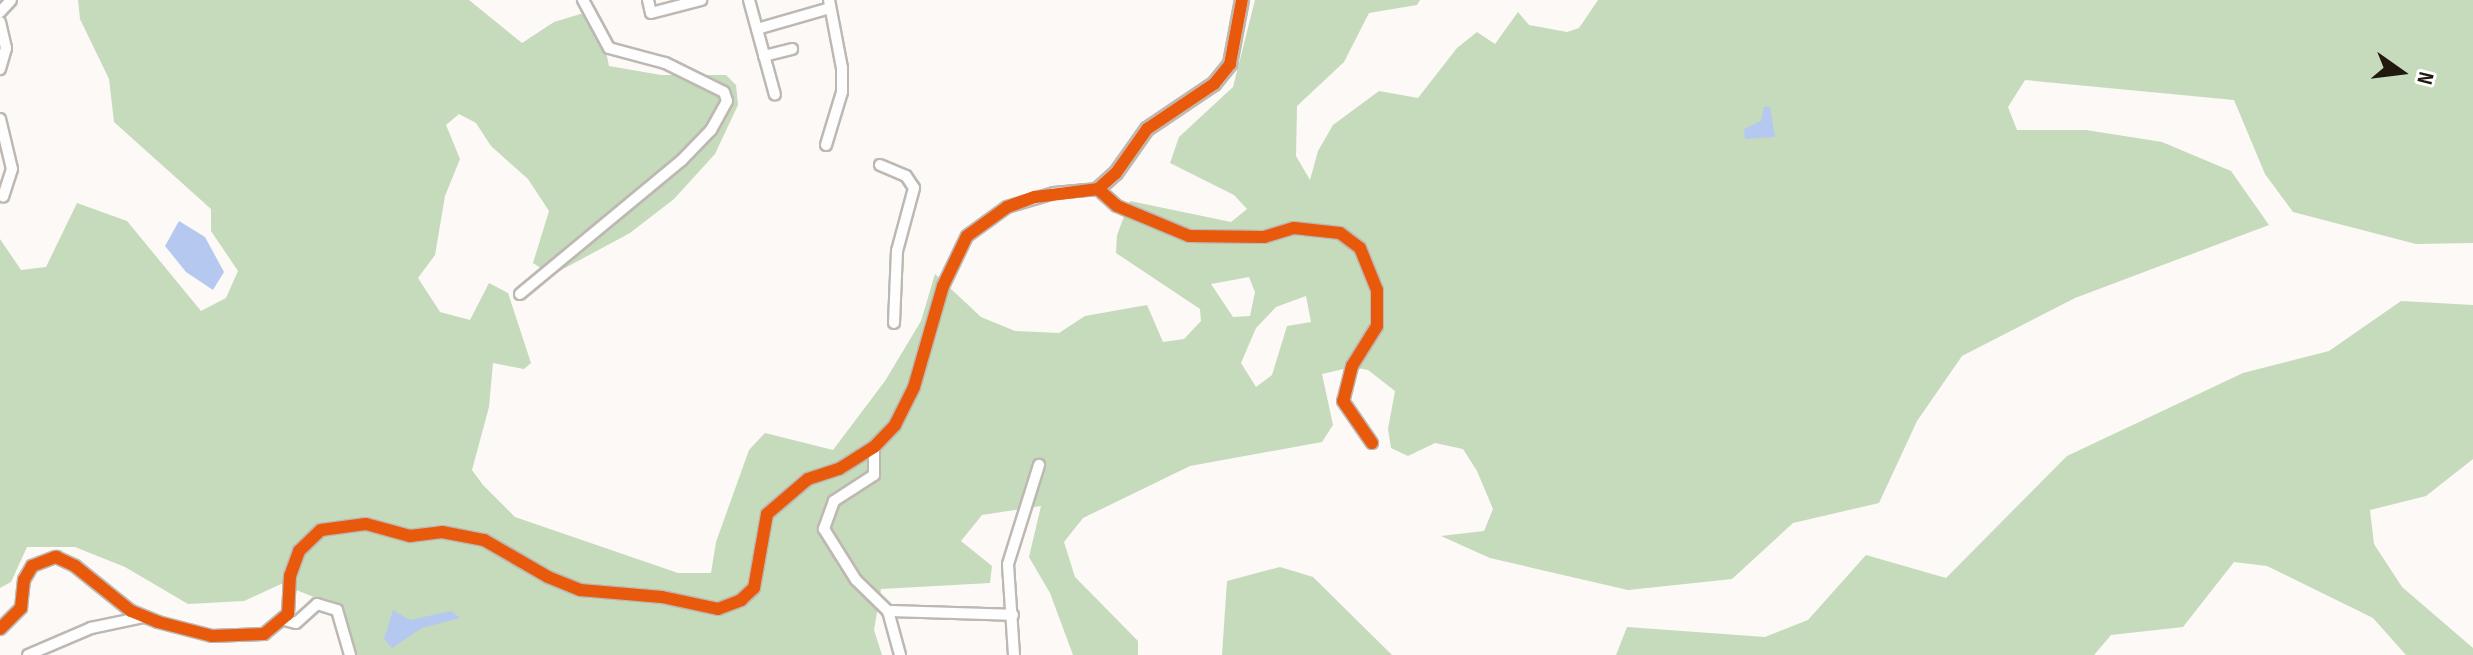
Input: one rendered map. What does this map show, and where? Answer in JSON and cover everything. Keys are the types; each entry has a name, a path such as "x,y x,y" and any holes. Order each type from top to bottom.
{"street":[{"path":"0,12 11,0"},
{"path":"520,294 682,160 711,130 727,101 724,92 665,63 609,48 583,0"},
{"path":"648,0 651,13 701,0"},
{"path":"749,0 775,95"},
{"path":"0,629 21,608 24,580 32,566 56,557 143,617 191,633 235,637 264,634 284,620 299,551 321,530 366,524 410,536 463,533 580,590 662,597 718,609 741,600 754,588 767,514 785,495 874,447 895,425 914,387 943,286 967,236 1007,207 1035,197 1098,189 1116,173 1147,129 1214,84 1230,64 1242,0"},
{"path":"757,29 829,4 842,68 842,92 826,145"},
{"path":"0,22 6,48 0,69"},
{"path":"764,56 792,49"},
{"path":"0,119 12,169 3,197"},
{"path":"880,165 906,176 914,188 897,251 894,323"},
{"path":"1098,189 1117,206 1189,236 1264,237 1294,228 1340,233 1360,248 1377,290 1377,326 1352,366 1343,401 1372,443"},
{"path":"874,447 874,475 834,501 824,529 839,558 888,611 900,655"},
{"path":"1014,655 1008,564 1039,465"},
{"path":"284,620 296,623 317,604 337,610 350,655"},
{"path":"888,611 1013,615"},
{"path":"28,655 91,628 143,617"}],"green space":[{"path":"78,0 469,0 522,43 554,22 597,9 609,66 661,75 726,75 736,85 738,105 715,154 674,199 630,233 552,275 533,263 549,211 528,179 491,146 476,123 459,114 446,125 460,159 445,196 435,255 418,278 440,312 470,320 489,283 508,293 531,363 524,369 493,363 489,407 472,470 483,485 515,517 678,573 711,573 716,542 749,450 765,433 833,450 885,381 921,321 935,274 981,317 1015,331 1059,333 1085,316 1147,305 1163,342 1184,339 1201,321 1200,309 1116,253 1117,235 1130,201 1231,222 1247,209 1234,195 1170,163 1179,137 1233,87 1255,0 1420,0 1417,5 1369,13 1344,62 1297,106 1296,156 1310,180 1318,151 1333,125 1379,91 1418,98 1457,48 1477,32 1495,44 1518,12 1529,25 1567,32 1579,28 1598,0 2473,0 2473,243 2416,244 2293,212 2265,174 2234,100 2025,80 2008,107 2017,130 2086,130 2162,142 2231,171 2269,225 2075,298 1962,356 1917,421 1879,503 1793,523 1732,579 1628,590 1490,558 1441,536 1484,531 1493,509 1477,471 1463,449 1435,443 1408,456 1391,448 1388,429 1395,391 1368,370 1352,367 1322,374 1333,425 1322,442 1190,466 1083,518 1064,542 1075,577 1138,641 1138,655 1073,655 1050,593 1029,557 1041,506 982,515 961,541 992,566 990,583 881,589 874,630 882,655 355,655 344,609 281,584 244,601 188,604 125,567 75,547 27,547 11,582 0,588 0,239 21,270 46,267 77,203 127,221 201,311 226,298 238,271 211,231 211,209 114,122 109,79 80,19","holes":["1249,277 1255,292 1250,316 1233,317 1211,284","1306,296 1311,322 1287,326 1272,375 1256,387 1241,363 1256,328 1276,307"]},
{"path":"2401,301 2473,305 2473,459 2426,496 2370,510 2374,544 2402,587 2473,648 2473,655 2406,655 2373,618 2267,566 2234,562 2183,627 2111,635 2094,655 1616,655 1627,627 1765,637 1808,620 1866,555 1946,578 2067,456 2243,373 2329,351"},
{"path":"1280,567 1313,577 1392,655 1222,655 1227,581"}],"water":[{"path":"1764,107 1770,107 1775,137 1745,139 1744,129 1761,121"},
{"path":"179,221 205,237 224,272 213,290 186,272 165,246"},
{"path":"393,610 410,620 451,611 460,618 422,628 392,648 384,639"}],"cycle path":[{"path":"0,629 21,608 24,580 32,566 56,557 75,566 131,611 158,622 212,636 264,634 288,614 290,576 299,551 321,530 366,524 410,536 442,532 484,540 548,577 580,590 662,597 718,609 741,600 754,588 767,514 808,479 839,469 874,447 895,425 914,387 943,286 967,236 1007,207 1035,197 1098,189 1116,173 1147,129 1214,84 1230,64 1242,0"},
{"path":"1098,189 1117,206 1189,236 1264,237 1294,228 1340,233 1360,248 1377,290 1377,326 1352,366 1343,401 1372,443"}]}
